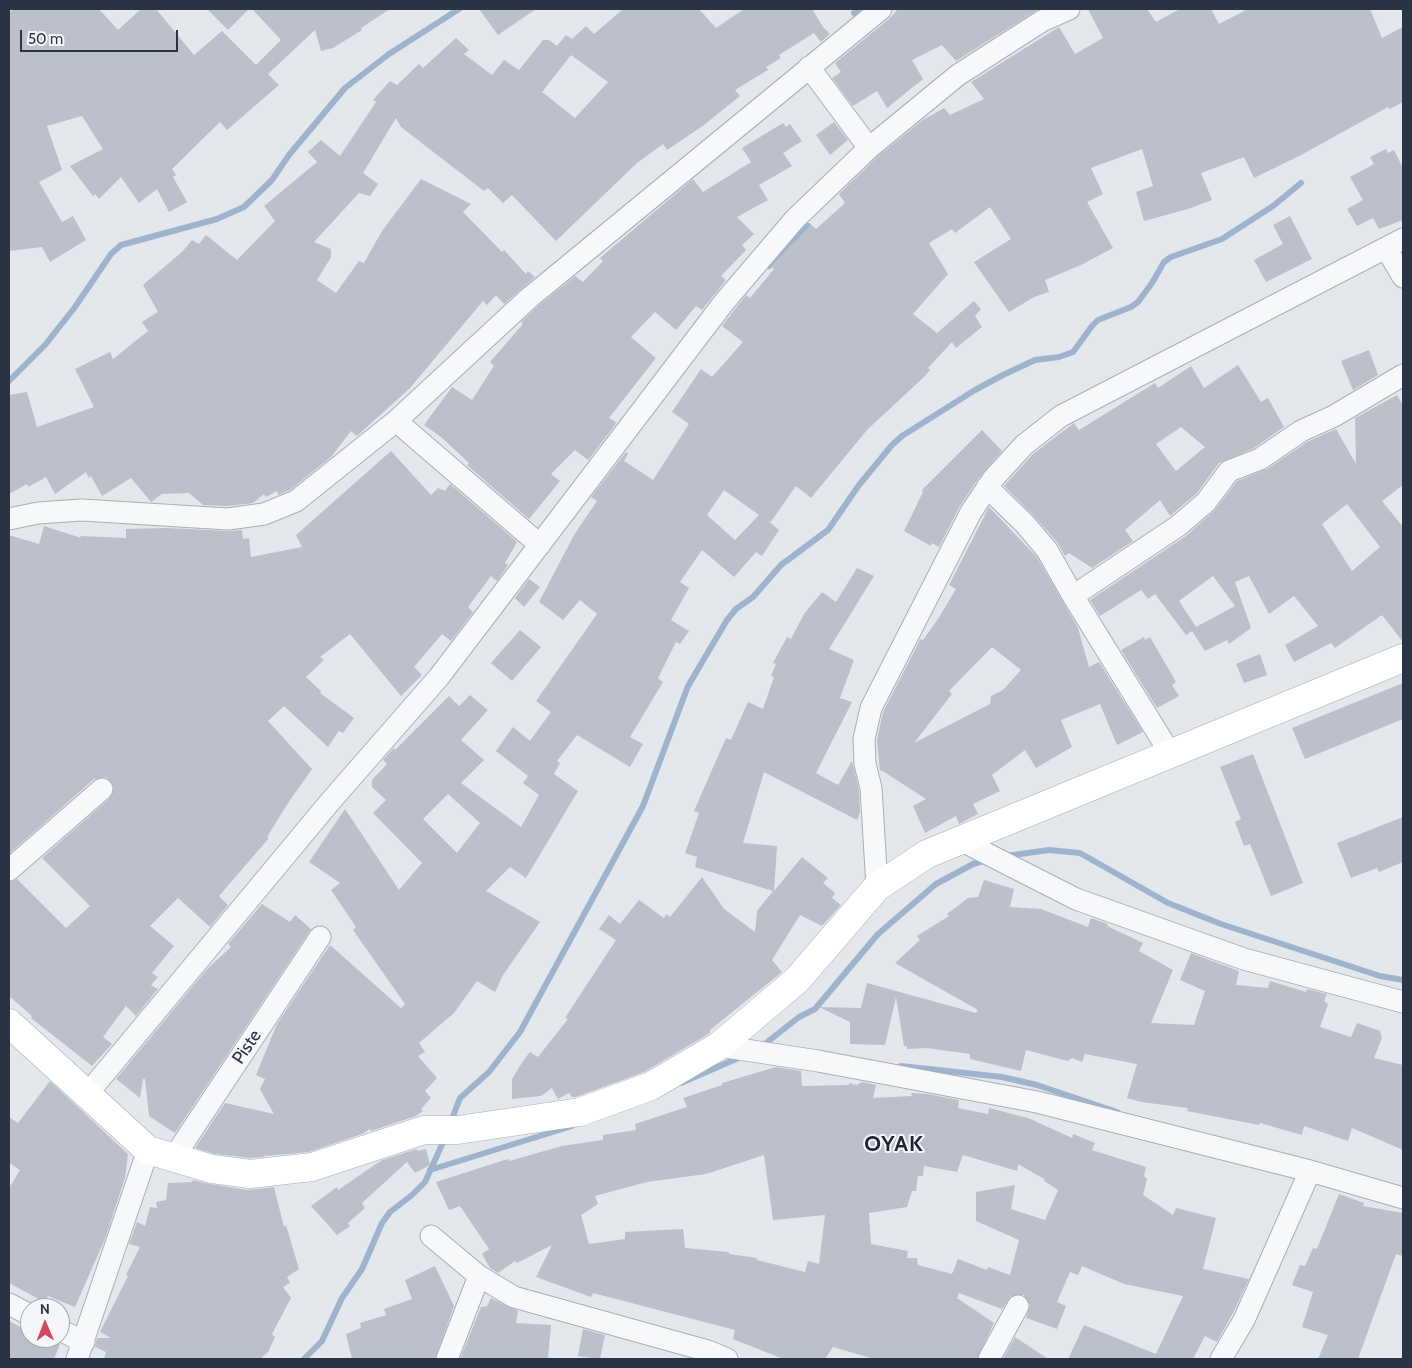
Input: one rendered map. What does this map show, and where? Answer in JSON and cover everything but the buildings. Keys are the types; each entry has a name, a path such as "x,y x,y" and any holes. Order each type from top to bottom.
{"main road":[{"path":"9,1023 161,1154 212,1169 250,1174 312,1167 424,1130 458,1130 580,1112 651,1086 719,1046 797,980 877,887 927,854 958,839 1403,658"}],"street":[{"path":"9,519 38,513 82,510 228,519 264,514 296,501 396,421 529,298 881,9"},
{"path":"88,1093 329,803 439,677 725,301 795,219 868,148 958,75 1042,22 1068,9"},
{"path":"809,67 868,148"},
{"path":"877,887 871,788 865,764 864,739 871,708 971,512 987,487 1024,445 1061,416 1395,244 1403,277"},
{"path":"1072,596 1178,526 1206,502 1229,471 1260,460 1301,431 1334,416 1401,380"},
{"path":"396,421 540,545"},
{"path":"987,487 1025,524 1046,550 1072,596 1170,753"},
{"path":"9,870 102,789"},
{"path":"958,839 1076,899 1244,959 1403,1002"},
{"name":"Piste","path":"80,1351 161,1154 320,937"},
{"path":"719,1046 818,1061 1037,1102 1310,1171 1403,1198"},
{"path":"1221,1359 1244,1320 1310,1171"},
{"path":"431,1236 479,1276 514,1297 708,1351 727,1359"},
{"path":"447,1359 479,1276"},
{"path":"989,1359 1018,1306"},
{"path":"70,1340 80,1351"}],"waterway":[{"path":"9,381 45,345 75,307 111,254 121,245 217,219 244,207 272,180 289,155 345,88 389,54 459,9"},
{"path":"854,13 858,9"},
{"path":"450,1124 460,1098 489,1072 520,1032 643,806 688,686 727,620 736,609 753,597 781,565 828,530 859,485 892,445 902,436 975,390 1003,375 1035,360 1059,357 1073,352 1098,320 1131,307 1138,302 1164,262 1171,257 1222,239 1273,206 1301,183"},
{"path":"769,266 808,226"},
{"path":"1006,856 1049,850 1080,853 1168,903 1221,924 1380,976 1403,980"},
{"path":"761,1047 799,1017 815,1009 878,934 936,884 973,864 987,860"},
{"path":"681,1083 743,1056"},
{"path":"901,1066 1002,1077 1037,1085 1117,1112"},
{"path":"430,1170 572,1126"},
{"path":"304,1359 322,1341 342,1298 362,1269 382,1223 390,1212 425,1182 445,1138"}],"district":[{"name":"OYAK","path":"894,1145"}]}
